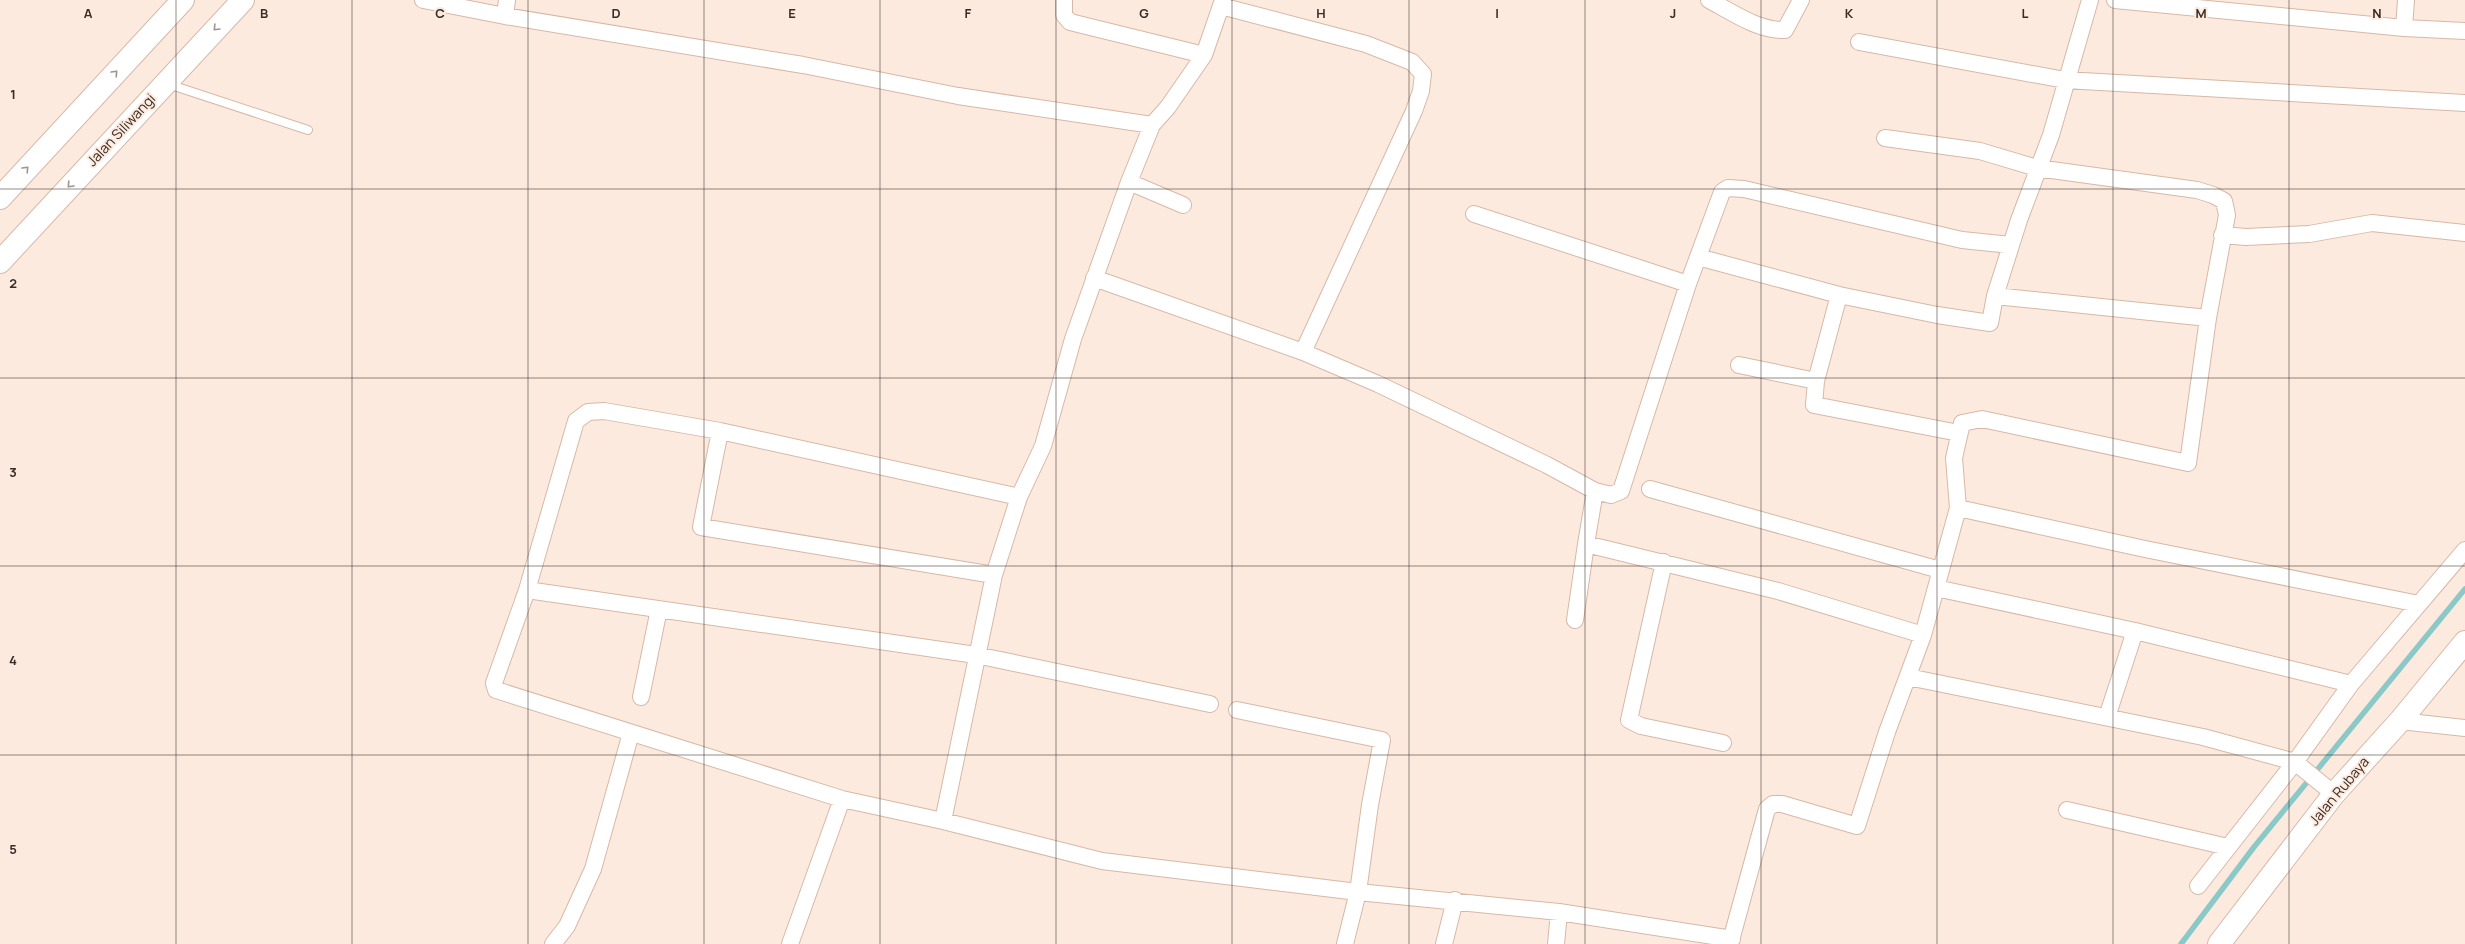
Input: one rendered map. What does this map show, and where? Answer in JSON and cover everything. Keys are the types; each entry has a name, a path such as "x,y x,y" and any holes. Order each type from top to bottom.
{"main road":[{"path":"0,198 183,0"},
{"name":"Jalan Siliwangi","path":"0,262 164,82 243,0"},
{"name":"Jalan Rubaya","path":"2219,944 2329,790 2400,720 2465,642"}],"street":[{"path":"423,0 505,16 550,22 803,65 958,96 1152,125"},
{"path":"505,16 507,0"},
{"path":"1064,0 1064,15 1070,22 1204,55"},
{"path":"1709,0 1764,28 1785,30 1790,24 1801,0"},
{"path":"1698,257 1839,295 1937,315 1990,322 1995,296 2037,168 2051,135 2090,0"},
{"path":"2115,0 2404,28 2465,31"},
{"path":"2404,28 2406,0"},
{"path":"943,821 976,655 994,575 1019,497 1043,446 1073,339 1129,182 1152,125 1168,107 1204,55 1222,3 1366,44 1412,62 1423,74 1421,91 1414,111 1303,352"},
{"path":"1859,42 2066,80 2465,103"},
{"path":"1019,497 720,431 604,411 588,412 576,421 527,590 494,683 496,690 842,799 943,821 1102,862 1358,892 1455,900 1559,912 1731,941 1767,809 1773,804 1782,804 1857,826 1887,732 1923,635 1958,508 1954,458 1962,423 1982,419 2188,463 2208,318 2222,235 2227,215 2224,201 2213,194 2197,190 2037,168 1980,151 1885,138"},
{"path":"1129,182 1183,205"},
{"path":"1094,278 1303,352 1385,387 1547,465 1595,491 1611,495 1621,491 1688,284 1722,192 1734,188 1962,240 2011,245"},
{"path":"1474,214 1688,284"},
{"path":"2222,235 2246,237 2309,234 2372,223 2465,233"},
{"path":"1839,295 1816,381 1814,405 1858,412 1959,433"},
{"path":"1995,296 2208,318"},
{"path":"1739,365 1816,381"},
{"path":"720,431 701,527 994,575"},
{"path":"1650,489 1940,570"},
{"path":"1575,620 1595,491"},
{"path":"1958,508 2145,549 2419,604"},
{"path":"1586,544 1664,562 1778,592 1923,635"},
{"path":"2198,886 2228,846 2298,764 2351,684 2465,550"},
{"path":"1664,562 1629,720 1636,724 1723,743"},
{"path":"1936,588 2135,631 2351,684"},
{"path":"527,590 976,655 1210,704"},
{"path":"641,697 659,609"},
{"path":"2107,717 2135,631"},
{"path":"1908,677 2203,737 2298,764 2329,790"},
{"path":"1237,710 1382,740 1370,805 1358,892 1345,944"},
{"path":"2400,720 2465,728"},
{"path":"553,944 567,926 593,869 631,733"},
{"path":"790,944 842,799"},
{"path":"2067,810 2228,846"},
{"path":"1444,944 1455,900"},
{"path":"1556,944 1559,912"}],"lane":[{"path":"164,82 308,130"}],"waterway":[{"path":"2181,944 2254,847 2465,589"}]}
